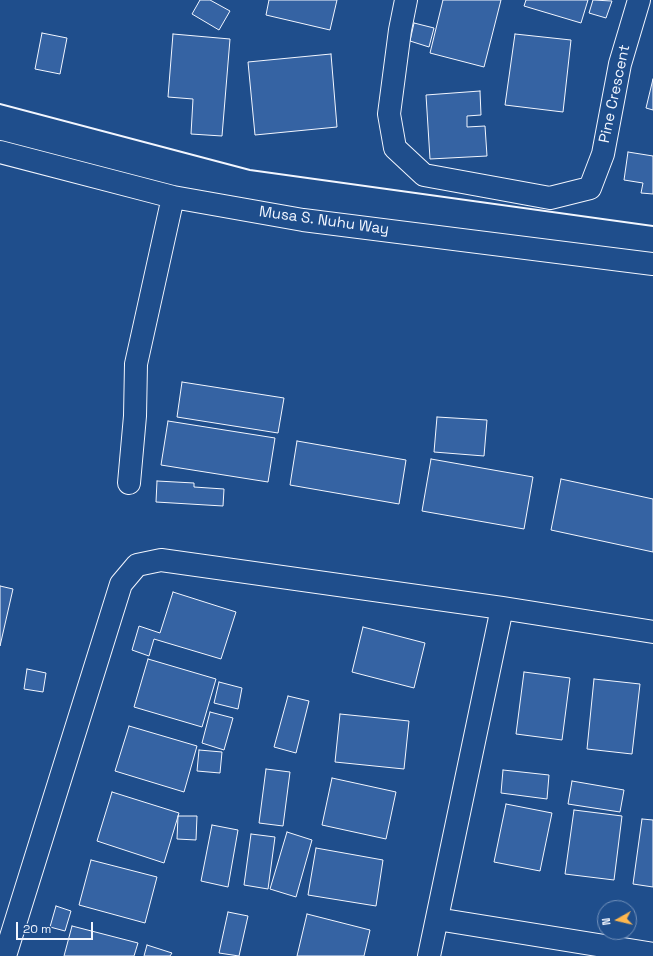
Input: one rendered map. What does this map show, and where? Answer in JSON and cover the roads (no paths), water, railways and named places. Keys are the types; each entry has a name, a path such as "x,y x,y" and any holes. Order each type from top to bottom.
{"street":[{"name":"Pine Crescent","path":"406,0 400,30 389,114 395,148 424,175 550,198 590,188 603,154 620,64 638,0"},
{"name":"Musa S. Nuhu Way","path":"0,152 173,197 303,220 653,264"},
{"path":"129,484 135,416 136,364 173,197"},
{"path":"5,956 121,584 137,565 161,560 502,608 653,632"},
{"path":"429,956 502,608"},
{"path":"437,919 653,954"}]}
